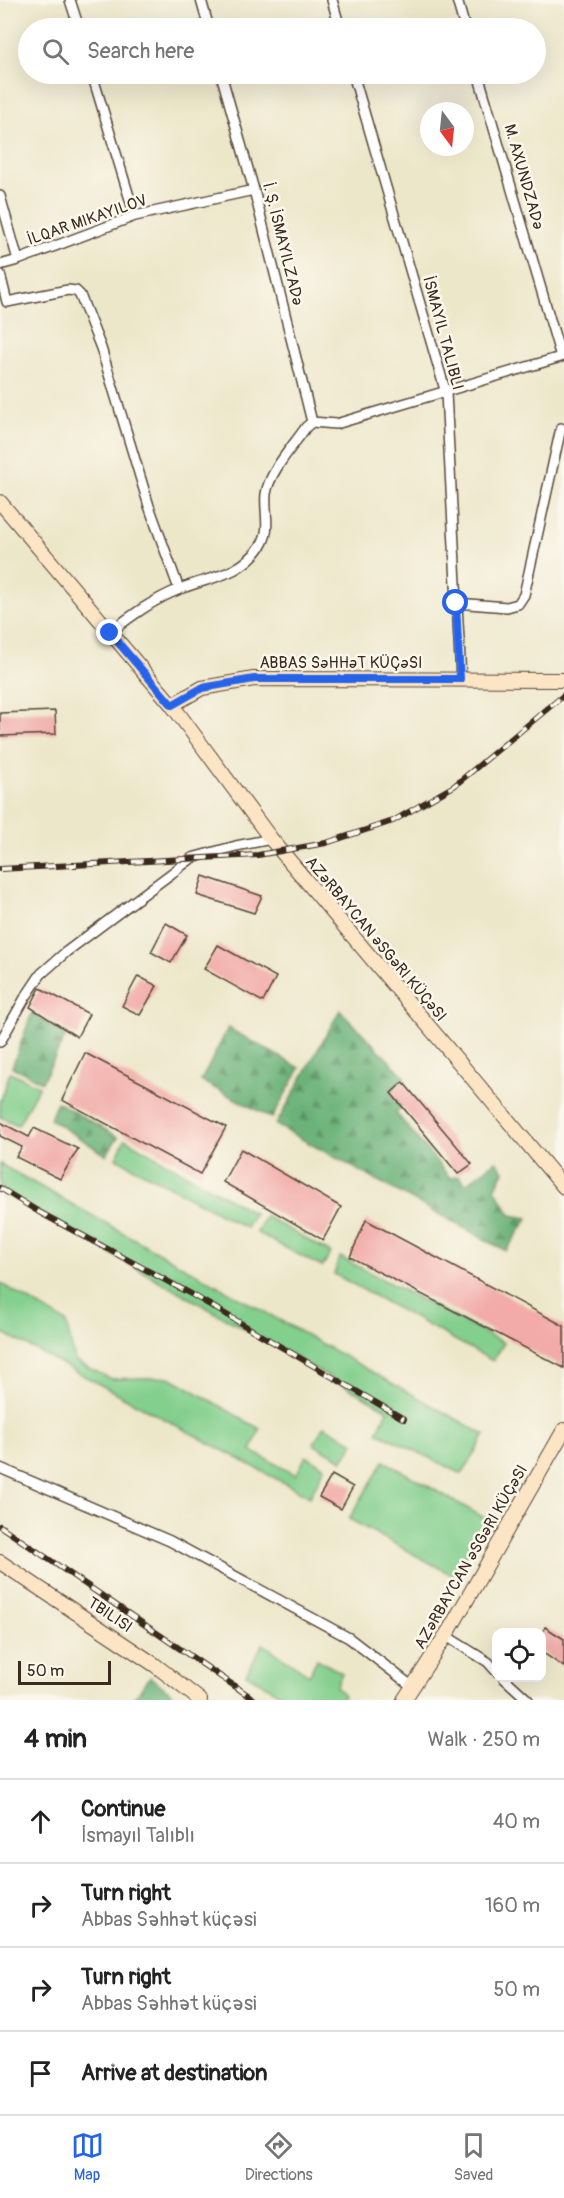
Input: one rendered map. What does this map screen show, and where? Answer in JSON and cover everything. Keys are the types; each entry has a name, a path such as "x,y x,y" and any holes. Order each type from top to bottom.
{"main road":[{"path":"0,502 172,705"},
{"name":"ABBAS SƏHHƏT KÜÇƏSI","path":"172,705 202,688 254,679 564,680"},
{"name":"AZƏRBAYCAN ƏSGƏRI KÜÇƏSI","path":"172,705 271,839 564,1187"},
{"name":"AZƏRBAYCAN ƏSGƏRI KÜÇƏSI","path":"404,1700 446,1636 564,1430"},
{"name":"TBILISI","path":"0,1562 155,1665 200,1700"}],"street":[{"path":"70,0 76,18"},
{"path":"201,0 206,18"},
{"path":"332,0 337,18"},
{"path":"457,0 462,18"},
{"path":"95,84 135,216"},
{"path":"224,84 254,190 312,422"},
{"path":"356,84 446,393 460,679"},
{"name":"M. AXUNDZADƏ","path":"481,84 562,357"},
{"path":"0,264 18,260 135,216 254,190"},
{"path":"0,196 18,260"},
{"path":"0,274 7,302 68,290 76,291 80,295 101,348 146,496 179,589"},
{"path":"110,633 138,611 179,589 228,574 244,564 259,549 266,535 266,493 269,485 276,470 312,422 336,424 562,357"},
{"path":"456,603 507,607 518,604 524,595 561,428"},
{"path":"0,1042 41,974 66,952 192,858 271,839"},
{"path":"0,1468 170,1541 349,1638 413,1687"},
{"path":"446,1636 492,1666"},
{"path":"509,1682 528,1700"}],"green space":[{"path":"340,1010 405,1077 390,1092 401,1107 396,1113 450,1178 459,1176 466,1184 496,1161 504,1171 495,1189 511,1215 528,1218 506,1251 276,1125"},
{"path":"32,1013 66,1035 42,1082 12,1067"},
{"path":"228,1028 300,1068 272,1118 201,1081"},
{"path":"10,1072 39,1086 18,1125 0,1117 0,1103"},
{"path":"57,1102 118,1137 106,1155 50,1119"},
{"path":"125,1139 254,1213 246,1228 116,1158"},
{"path":"0,1164 485,1435 462,1474 377,1432 388,1410 0,1191"},
{"path":"265,1216 331,1253 322,1267 257,1233"},
{"path":"340,1257 504,1343 493,1361 334,1274"},
{"path":"0,1283 66,1322 75,1361 111,1379 170,1377 260,1429 251,1451 296,1475 306,1456 325,1467 310,1497 0,1331"},
{"path":"324,1426 354,1443 343,1460 313,1444"},
{"path":"384,1461 488,1520 454,1576 349,1519"},
{"path":"263,1644 309,1675 317,1659 342,1673 336,1687 344,1695 341,1700 290,1700 246,1674"},
{"path":"150,1677 181,1700 135,1700 134,1698"}],"building":[{"path":"55,711 56,734 0,736 0,713"},
{"path":"203,876 262,896 254,913 197,895"},
{"path":"166,923 187,935 171,963 151,952"},
{"path":"218,945 276,977 263,1002 204,969"},
{"path":"138,976 157,986 140,1015 122,1006"},
{"path":"40,988 89,1014 77,1037 30,1007"},
{"path":"85,1053 226,1127 200,1174 62,1100"},
{"path":"403,1082 472,1164 458,1174 391,1093"},
{"path":"0,1122 29,1137 34,1128 78,1149 60,1179 16,1157 22,1147 0,1136"},
{"path":"241,1149 341,1207 323,1240 223,1182"},
{"path":"366,1220 564,1326 564,1368 350,1257"},
{"path":"332,1475 353,1487 341,1509 319,1497"},
{"path":"545,1628 564,1639 564,1667 546,1655"}],"railway":[{"path":"0,869 258,855 326,843 393,821 454,786 564,695"},
{"path":"0,1188 39,1212 191,1294 404,1419"},
{"path":"0,1526 255,1700"}],"route":[{"path":"110,633 172,705 202,688 254,679 460,679 456,603"}]}
